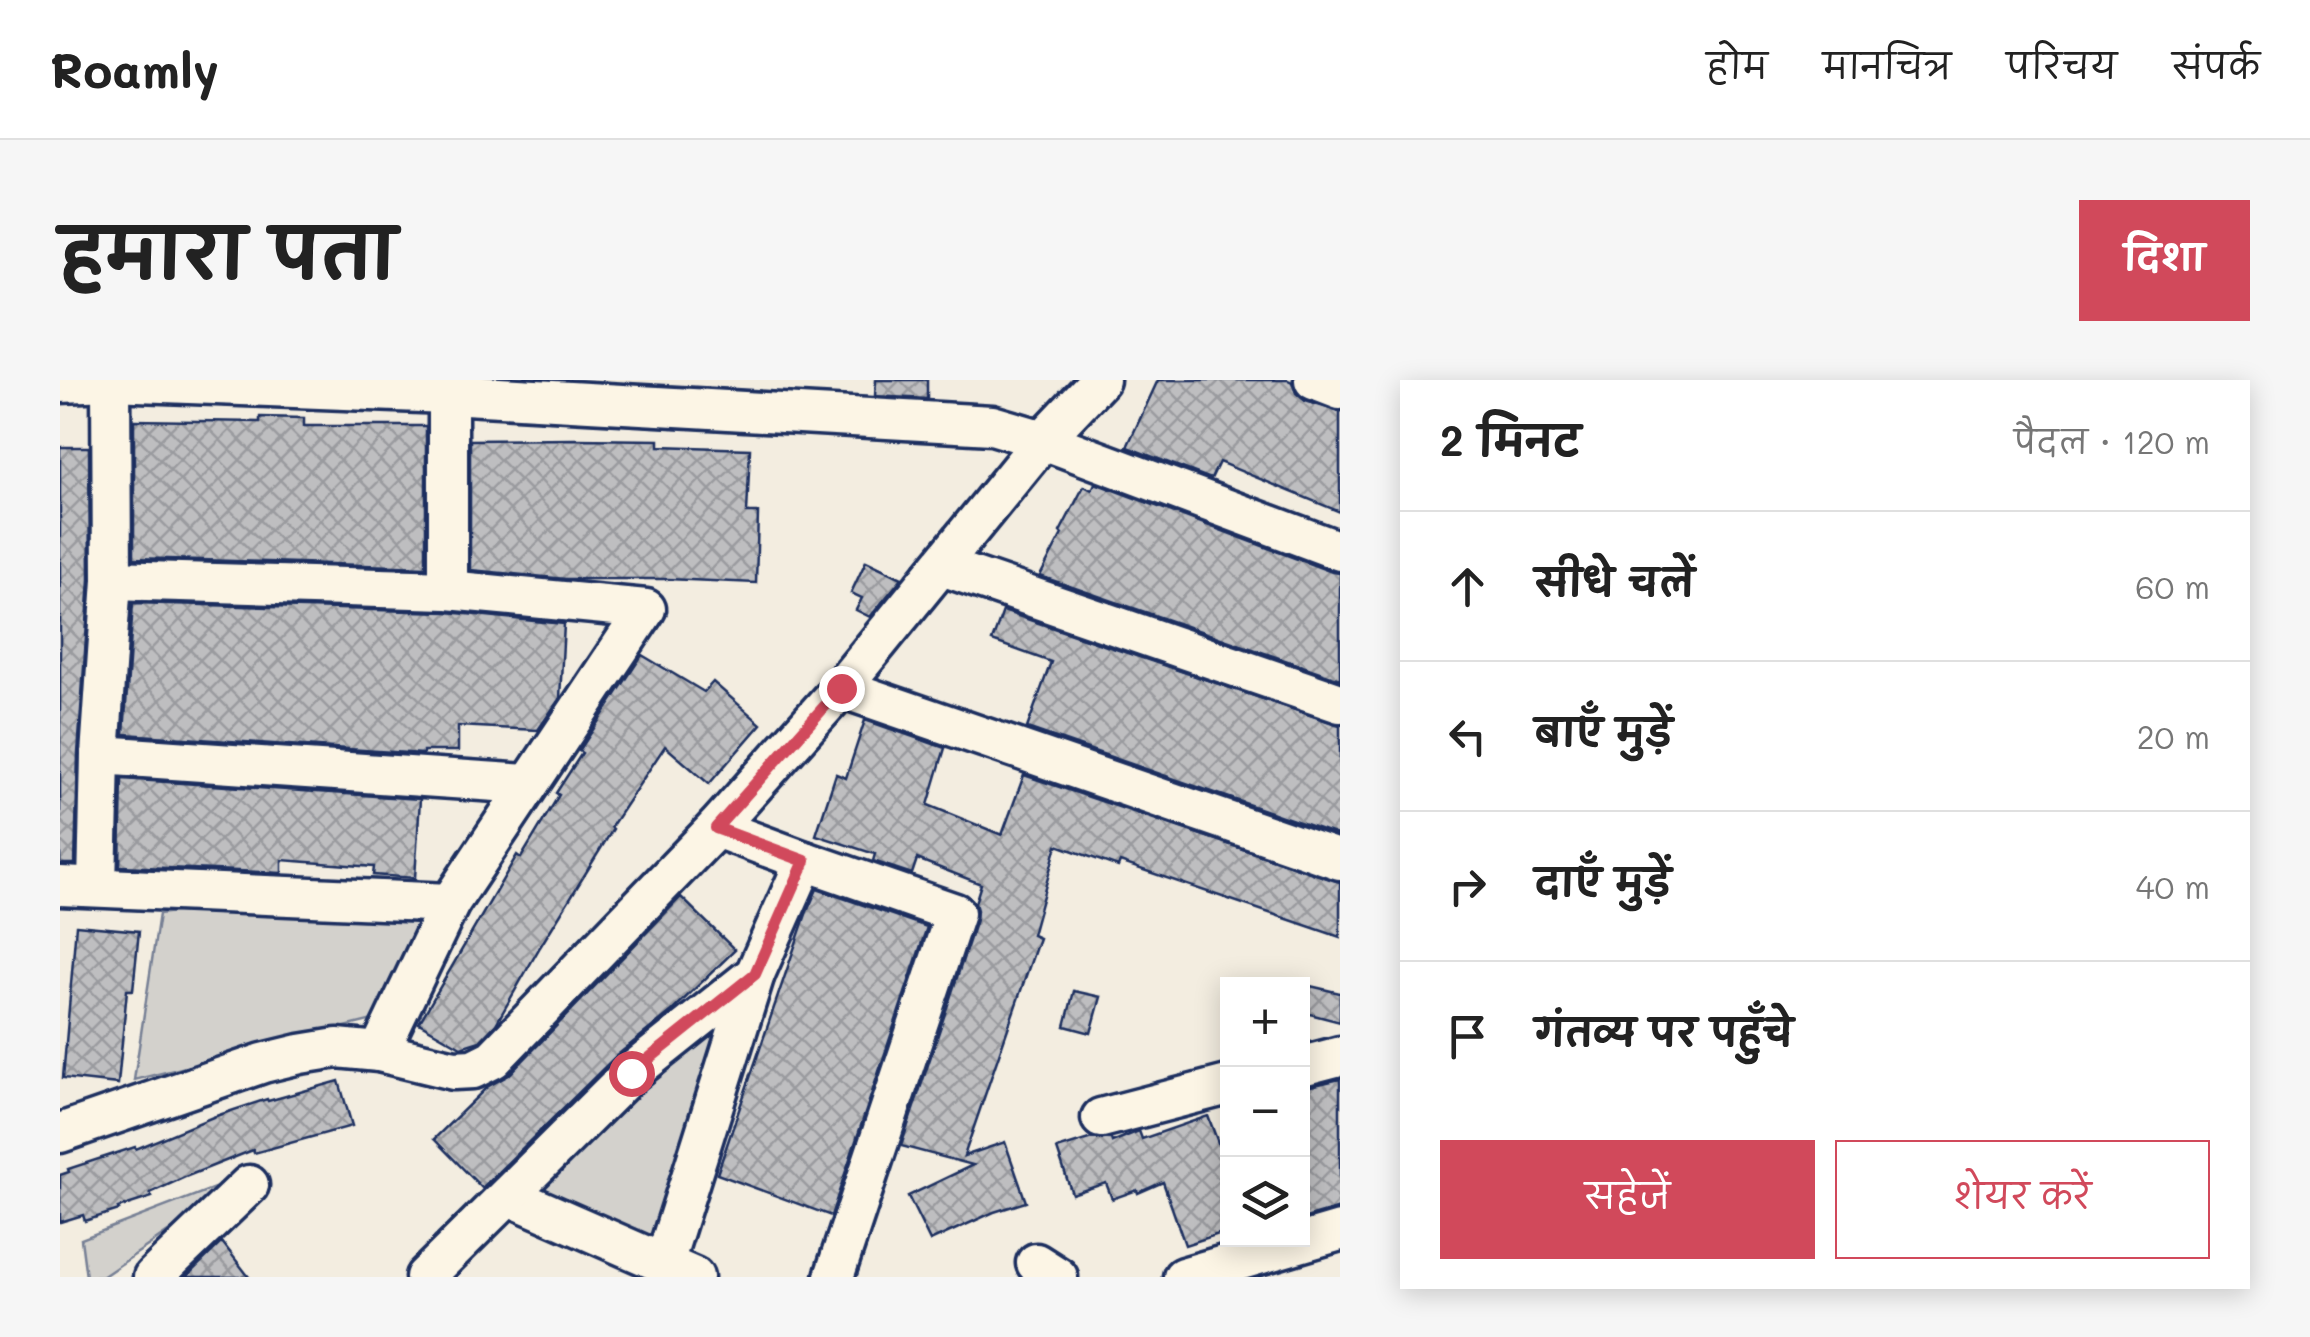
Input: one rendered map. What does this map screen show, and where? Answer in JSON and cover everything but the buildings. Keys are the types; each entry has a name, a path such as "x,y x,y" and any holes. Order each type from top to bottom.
{"street":[{"path":"60,383 111,380 447,387 992,425 1043,440 1340,551"},
{"path":"111,380 112,580 100,755 79,886 450,903"},
{"path":"60,1134 264,1063 337,1048 379,1052 454,1070 473,1069 493,1059 716,828 841,688 1043,440 1100,380"},
{"path":"1314,380 1340,390"},
{"path":"447,387 448,590"},
{"path":"942,566 1340,703"},
{"path":"112,580 448,590 646,609 450,903 379,1052"},
{"path":"841,688 1340,860"},
{"path":"100,755 527,784"},
{"path":"716,828 955,913 834,1277"},
{"path":"508,1196 679,1270 755,974 805,861"},
{"path":"425,1277 631,1073 755,974"},
{"path":"1310,1064 1340,1056"},
{"path":"1101,1118 1220,1087"},
{"path":"152,1277 249,1185"},
{"path":"1183,1277 1264,1266 1340,1232"}],"shaded area":[{"path":"222,906 427,917 381,1018 134,1080 159,914"},
{"path":"745,989 658,1243 533,1190"},
{"path":"214,1188 218,1198 102,1277 86,1277 81,1239"}],"route":[{"path":"631,1073 755,974 805,861 716,828 841,688"}]}
